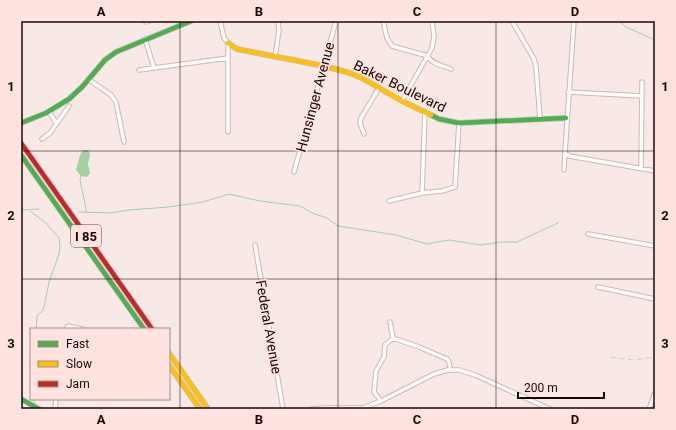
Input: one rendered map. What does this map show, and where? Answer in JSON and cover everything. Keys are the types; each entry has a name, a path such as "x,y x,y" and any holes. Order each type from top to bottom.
{"main road":[{"path":"22,123 49,112 75,93 110,55 122,48 191,21"},
{"name":"Baker Boulevard","path":"228,43 237,49 324,66 356,75 402,101 444,121 459,124 566,118"},
{"name":"I 85","path":"21,143 151,328"},
{"name":"I 85","path":"21,155 143,328"},
{"path":"170,354 208,409"},
{"path":"170,366 200,409"},
{"path":"21,399 39,409"}],"street":[{"path":"220,21 224,38 228,43 228,132"},
{"path":"275,57 280,30 278,21"},
{"name":"Hunsinger Avenue","path":"294,172 336,21"},
{"path":"382,21 387,38 392,46 428,56 428,59 451,70"},
{"path":"402,101 432,48 434,38 432,21"},
{"path":"512,21 534,59 536,66 540,119"},
{"path":"564,170 566,118 574,21"},
{"path":"145,39 154,68"},
{"path":"139,70 228,58"},
{"path":"88,79 111,96 116,102 124,142"},
{"path":"641,169 642,82"},
{"path":"364,134 360,123 361,118 379,88"},
{"path":"568,92 642,96"},
{"path":"42,139 50,133 69,106"},
{"path":"49,112 57,124"},
{"path":"422,194 421,187 425,112"},
{"path":"389,201 450,190 455,187 459,124"},
{"path":"565,153 569,156 655,172"},
{"path":"588,234 655,246"},
{"name":"Federal Avenue","path":"255,244 282,409"},
{"path":"598,287 655,299"},
{"path":"390,322 393,338"},
{"path":"67,328 68,326 77,328"},
{"path":"393,338 447,359 450,369"},
{"path":"381,401 374,392 376,374 384,357 385,345 393,338"},
{"path":"312,409 362,408 381,401 434,374 450,369 475,374 550,409"},
{"path":"649,409 655,393"}],"shaded area":[{"path":"83,150 88,150 90,154 88,164 90,173 87,177 81,176 76,170"}],"waterway":[{"path":"619,21 626,27 655,40"},
{"path":"81,176 80,180 86,212"},
{"path":"79,212 111,213 168,207 203,202 229,194 260,201 300,206 312,213 327,218 338,226 396,235 427,244 449,240 481,245 501,242 517,242 558,223"},
{"path":"21,210 39,209"},
{"path":"30,211 46,223 59,238 60,246 59,254 49,282 43,310 37,316 36,328"}],"railway":[{"path":"610,357 634,360 655,357"}],"traffic: fast":[{"path":"21,123 46,113 69,99 82,87 105,60 116,52 191,21"},
{"path":"431,115 439,119 459,123 566,118"},
{"path":"21,155 143,328"},
{"path":"21,399 39,409"}],"traffic: slow":[{"path":"228,43 237,49 324,66 350,73 431,115"},
{"path":"170,354 208,409"},
{"path":"170,366 200,409"}],"traffic: jam":[{"path":"21,143 151,328"}]}
